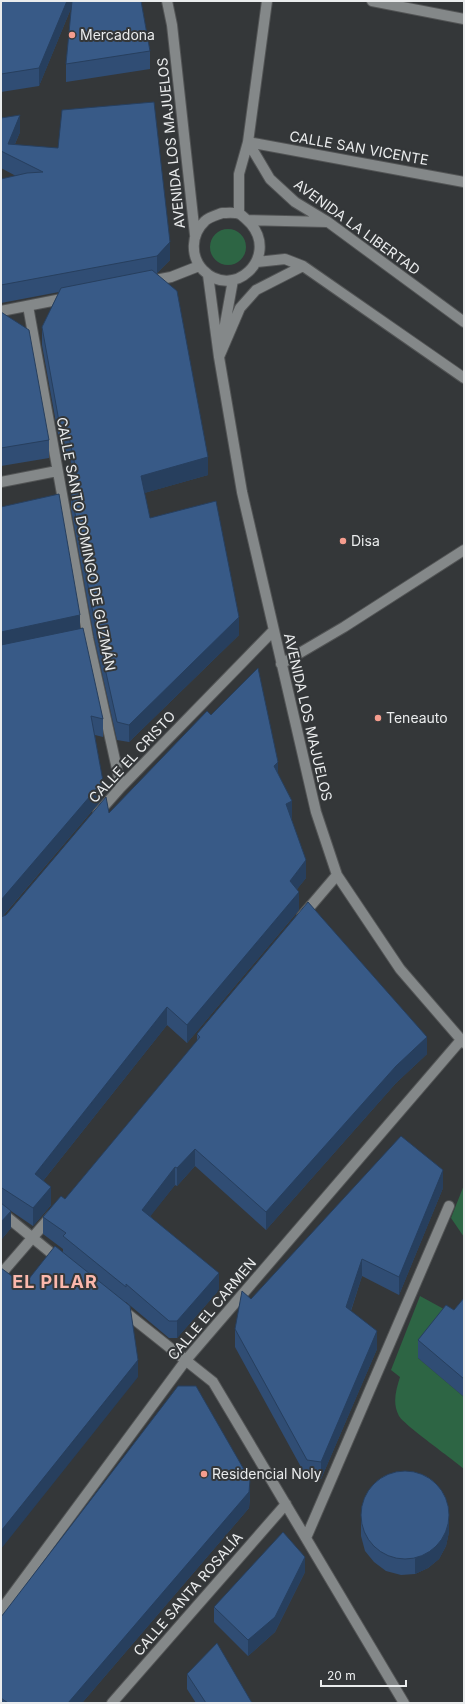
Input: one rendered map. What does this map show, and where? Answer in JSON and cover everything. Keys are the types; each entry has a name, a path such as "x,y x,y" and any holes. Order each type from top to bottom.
{"street":[{"name":"AVENIDA LOS MAJUELOS","path":"167,1 172,25 195,235"},
{"path":"267,1 248,142 239,174 243,217 257,232 261,247 257,262 247,274 233,280 224,281 208,275 199,266 193,252 195,235 206,220 222,213 243,217 328,222"},
{"path":"372,1 464,19"},
{"name":"CALLE SAN VICENTE","path":"248,142 464,182"},
{"name":"AVENIDA LA LIBERTAD","path":"248,142 270,179 295,202 328,222 464,322"},
{"path":"257,262 285,259 303,266 464,378"},
{"path":"141,283 171,277 199,266"},
{"path":"219,357 240,308 256,290 303,266"},
{"name":"AVENIDA LOS MAJUELOS","path":"208,275 219,357 242,492 316,812 337,875 400,968 462,1041"},
{"name":"AVENIDA LOS MAJUELOS","path":"219,357 233,280"},
{"path":"1,311 80,295"},
{"name":"CALLE SANTO DOMINGO DE GUZMÁN","path":"28,306 57,471 84,639 121,786"},
{"path":"1,482 57,471"},
{"path":"281,664 344,627 464,550"},
{"name":"CALLE EL CRISTO","path":"91,822 121,786 274,630"},
{"path":"296,923 337,875"},
{"name":"CALLE EL CARMEN","path":"1,1610 186,1360 462,1041"},
{"path":"306,1538 449,1206"},
{"path":"1,1274 57,1208"},
{"path":"1,1212 69,1267"},
{"path":"112,1302 214,1382 404,1703"},
{"name":"CALLE SANTA ROSALÍA","path":"112,1703 286,1504"}],"green space":[{"path":"232,229 241,234 245,240 245,254 241,260 232,265 224,265 215,260 211,254 210,243 215,234 221,230"},
{"path":"464,1185 464,1237 451,1218"},
{"path":"420,1296 462,1319 418,1358 464,1397 464,1469 409,1426 399,1416 397,1411 395,1396 400,1377 391,1370"}],"building":[{"path":"1,1 67,1 39,68 1,74"},
{"path":"72,1 141,1 150,51 66,64"},
{"path":"154,102 170,242 157,256 1,285 1,179 27,173 43,172 1,151 1,118 20,115 8,144 58,148 62,110"},
{"path":"152,270 177,291 208,457 141,476 150,518 216,501 239,617 129,725 117,722 94,619 71,491 80,489 69,437 62,438 42,327 61,288"},
{"path":"1,312 29,330 49,440 1,448"},
{"path":"59,494 80,615 1,632 1,507"},
{"path":"83,628 103,719 91,716 103,781 1,900 1,645"},
{"path":"258,668 278,762 274,766 292,801 286,804 306,860 290,881 299,892 187,1025 167,1007 35,1174 51,1187 33,1208 1,1188 1,917 6,915 106,797 109,813 207,711 211,715"},
{"path":"308,902 427,1037 396,1066 266,1212 195,1149 177,1168 175,1167 142,1210 219,1273 177,1321 169,1321 126,1284 126,1287 63,1236 66,1233 43,1217 61,1196 65,1199 200,1037 197,1034"},
{"path":"401,1136 443,1170 399,1277 362,1259 346,1307 377,1331 321,1462 307,1460 235,1329 242,1291 251,1299"},
{"path":"1,1203 11,1211 1,1222"},
{"path":"55,1246 130,1306 138,1360 1,1531 1,1268 24,1285"},
{"path":"464,1298 464,1379 418,1340 446,1305 454,1310"},
{"path":"178,1386 196,1386 250,1480 249,1492 68,1703 8,1703 1,1698 1,1617"},
{"path":"405,1471 422,1474 436,1484 446,1498 449,1515 446,1532 436,1546 422,1556 405,1559 388,1556 374,1546 364,1532 361,1515 364,1498 374,1484 388,1474"},
{"path":"283,1532 305,1557 275,1617 248,1640 214,1607"},
{"path":"217,1643 252,1703 206,1703 187,1674"}],"place":[{"name":"Mercadona","path":"72,35"},
{"name":"Disa","path":"343,541"},
{"name":"Teneauto","path":"378,718"},
{"name":"Residencial Noly","path":"204,1474"}],"district":[{"name":"EL PILAR","path":"55,1282"}]}
